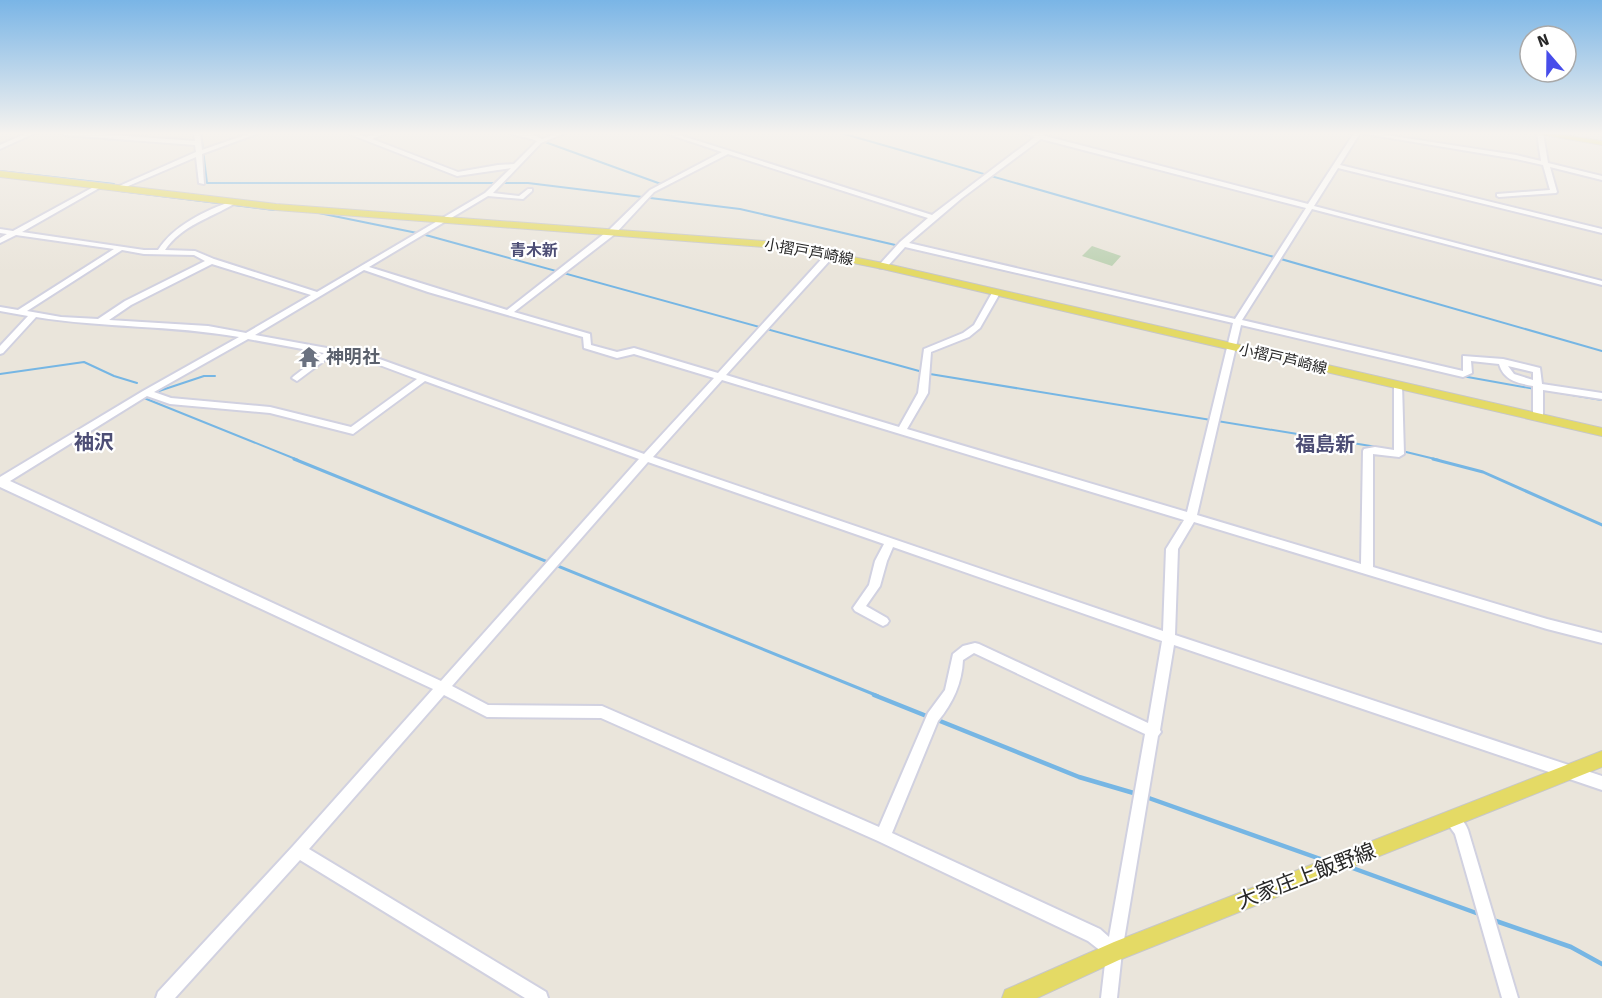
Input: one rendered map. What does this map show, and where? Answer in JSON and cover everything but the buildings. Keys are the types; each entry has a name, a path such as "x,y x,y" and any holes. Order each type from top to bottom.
{"main road":[{"name":"小摺戸芦崎線","path":"46,180 232,203 778,245 883,266 1602,432"},
{"name":"大家庄上飯野線","path":"1013,998 1114,952 1602,759"}],"street":[{"path":"119,188 138,180"},
{"path":"0,482 146,393 249,335 487,194 502,180"},
{"path":"508,313 612,232 652,191 674,180"},
{"path":"814,180 935,218"},
{"path":"883,266 903,244 984,180"},
{"path":"1209,180 1602,283"},
{"path":"1109,998 1114,952 1169,638 1172,549 1191,518 1236,322 1328,180"},
{"path":"1392,180 1602,231"},
{"path":"1499,195 1554,192 1550,180"},
{"path":"0,241 99,186"},
{"path":"487,194 521,198 530,190"},
{"path":"160,252 167,239 185,225 232,203"},
{"path":"0,231 121,248 195,253 212,261 316,294"},
{"path":"903,244 1463,374 1468,373 1466,358 1503,362 1537,370 1538,417"},
{"path":"20,312 121,248"},
{"path":"164,998 298,851 719,376 830,255"},
{"path":"101,321 128,303 212,261"},
{"path":"363,267 587,336 587,346 617,355 634,351 1602,638"},
{"path":"901,431 923,393 927,351 966,335 977,326 996,293"},
{"path":"0,309 101,321 208,329 332,351 390,365 422,379 646,458 1169,638 1602,783"},
{"path":"0,351 34,314"},
{"path":"297,378 332,351"},
{"path":"1503,362 1507,374 1515,380 1602,396"},
{"path":"146,393 170,401 270,410 353,431 422,379"},
{"path":"1367,570 1368,452 1375,450 1399,454 1398,386"},
{"path":"0,482 443,688 487,711 602,712 883,836 1094,935 1114,952"},
{"path":"883,621 859,608 874,586 881,561 890,542"},
{"path":"883,836 933,717 942,707 952,689 957,675 957,658 967,650 975,648 1154,732"},
{"path":"1451,819 1461,830 1510,998"},
{"path":"298,851 540,998"}],"green space":[{"path":"1092,246 1121,256 1112,266 1082,256"}],"waterway":[{"path":"75,180 114,184 116,187"},
{"path":"207,180 207,183 528,183 740,209 1426,368"},
{"path":"649,180 661,184"},
{"path":"1004,180 1602,351"},
{"path":"120,191 274,210"},
{"path":"319,213 422,234 930,374 1395,450"},
{"path":"0,374 84,362 114,376 137,383"},
{"path":"156,392 204,376 215,376"},
{"path":"1462,376 1535,389"},
{"path":"1542,390 1602,400"},
{"path":"144,398 298,460"},
{"path":"1402,451 1439,460"},
{"path":"294,459 878,696"},
{"path":"1433,459 1483,472 1602,525"},
{"path":"874,695 929,717"},
{"path":"935,719 1079,777 1137,794"},
{"path":"1146,797 1326,861"},
{"path":"1347,866 1479,914"},
{"path":"1493,920 1571,947 1602,964"}],"place":[{"name":"神明社","path":"309,357"}],"district":[{"name":"青木新","path":"534,250"},
{"name":"袖沢","path":"94,442"},
{"name":"福島新","path":"1325,444"}]}
